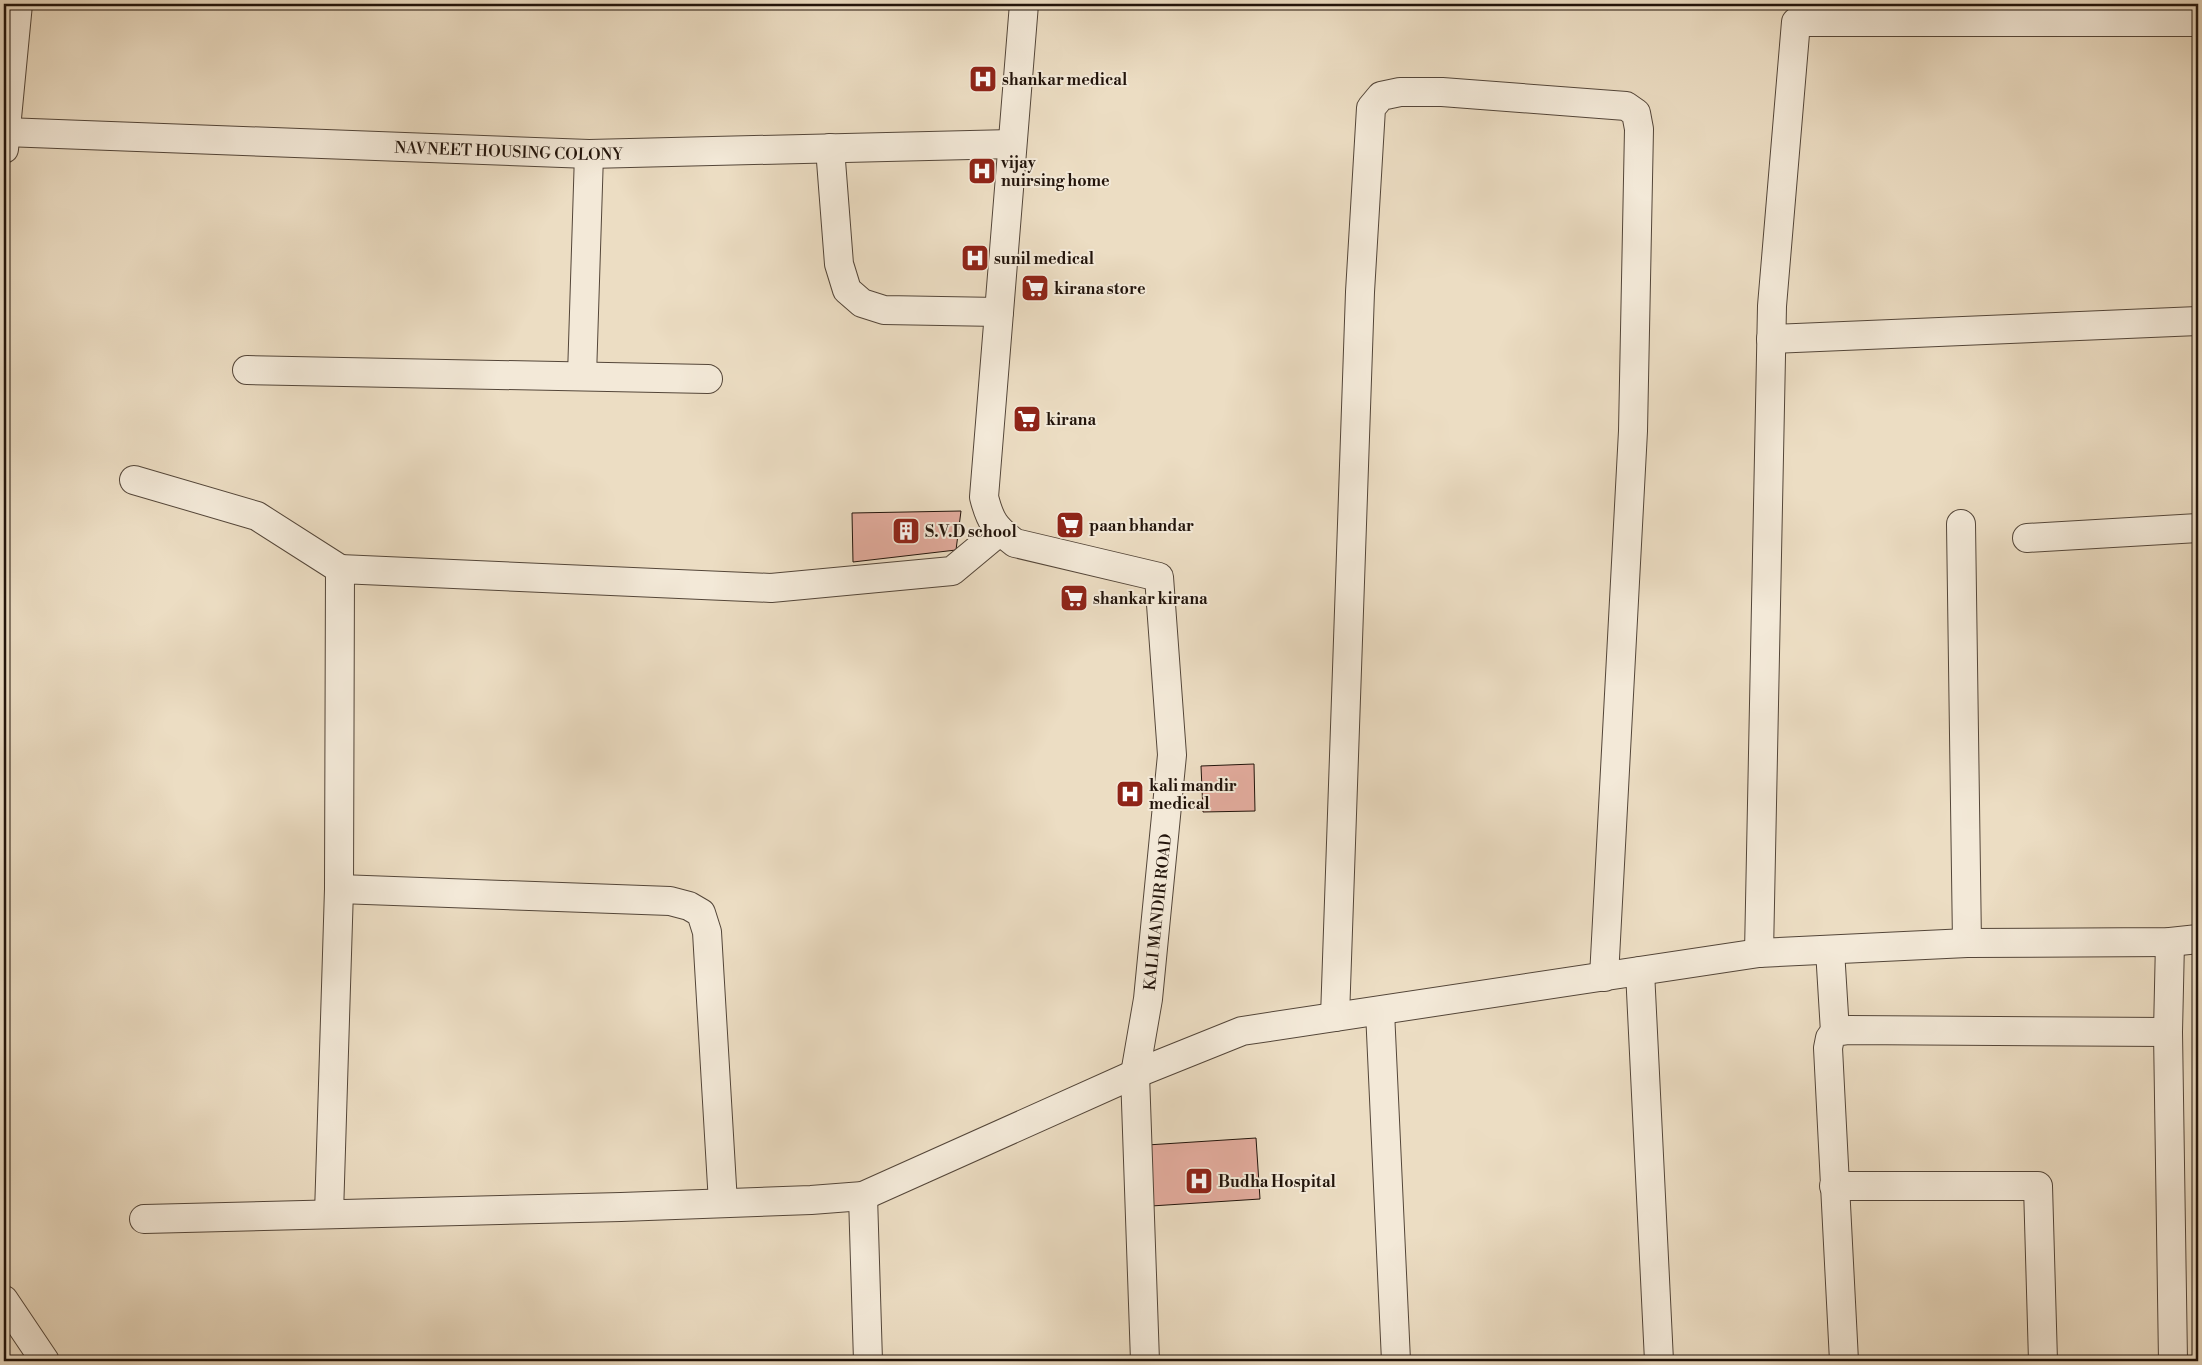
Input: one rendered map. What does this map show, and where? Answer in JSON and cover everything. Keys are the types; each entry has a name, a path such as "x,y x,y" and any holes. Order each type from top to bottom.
{"street":[{"path":"4,141 18,4"},
{"path":"830,148 839,264 847,290 862,302 884,310 999,312 1024,4"},
{"path":"1759,953 1772,306 1796,13 2198,22"},
{"path":"1335,1017 1359,302 1368,135 1371,108 1380,96 1400,92 1442,92 1626,106 1636,113 1640,129 1633,431 1604,977"},
{"name":"NAVNEET HOUSING COLONY","path":"4,141 589,154 1012,144"},
{"path":"582,376 589,154"},
{"name":"KALI MANDIR ROAD","path":"999,312 984,497 990,518 1000,531 1015,543 1159,578 1172,755 1148,1000 1135,1074 1145,1361"},
{"path":"1771,338 2198,321"},
{"path":"247,370 708,379"},
{"path":"134,480 257,516 340,569 771,588 952,571 1000,531"},
{"path":"1961,524 1967,943"},
{"path":"2027,538 2198,528"},
{"path":"329,1214 339,889 340,569"},
{"path":"339,889 670,901 689,906 701,913 707,932 723,1203"},
{"path":"144,1219 723,1203 863,1196 1135,1074 1242,1031 1759,953 1967,943 2170,942 2198,939"},
{"path":"2170,942 2168,1032 2174,1361"},
{"path":"1830,950 1835,1032"},
{"path":"1640,971 1659,1361"},
{"path":"1380,1011 1396,1361"},
{"path":"1844,1361 1828,1048 1830,1038 1835,1032 1849,1030 2168,1032"},
{"path":"1834,1186 2038,1186 2042,1361"},
{"path":"863,1196 868,1361"},
{"path":"4,1300 45,1361"}],"building":[{"name":"S.V.D school","path":"961,511 956,550 853,562 852,513"},
{"path":"1254,764 1255,811 1203,812 1201,766"},
{"path":"1256,1138 1260,1199 1151,1206 1147,1145"}],"place":[{"name":"shankar medical","path":"983,79"},
{"name":"vijay nuirsing home","path":"982,171"},
{"name":"sunil medical","path":"975,258"},
{"name":"kirana store","path":"1035,288"},
{"name":"kirana","path":"1027,419"},
{"name":"paan bhandar","path":"1070,525"},
{"name":"S.V.D school","path":"906,531"},
{"name":"shankar kirana","path":"1074,598"},
{"name":"kali mandir medical","path":"1130,794"},
{"name":"Budha Hospital","path":"1199,1181"}]}
